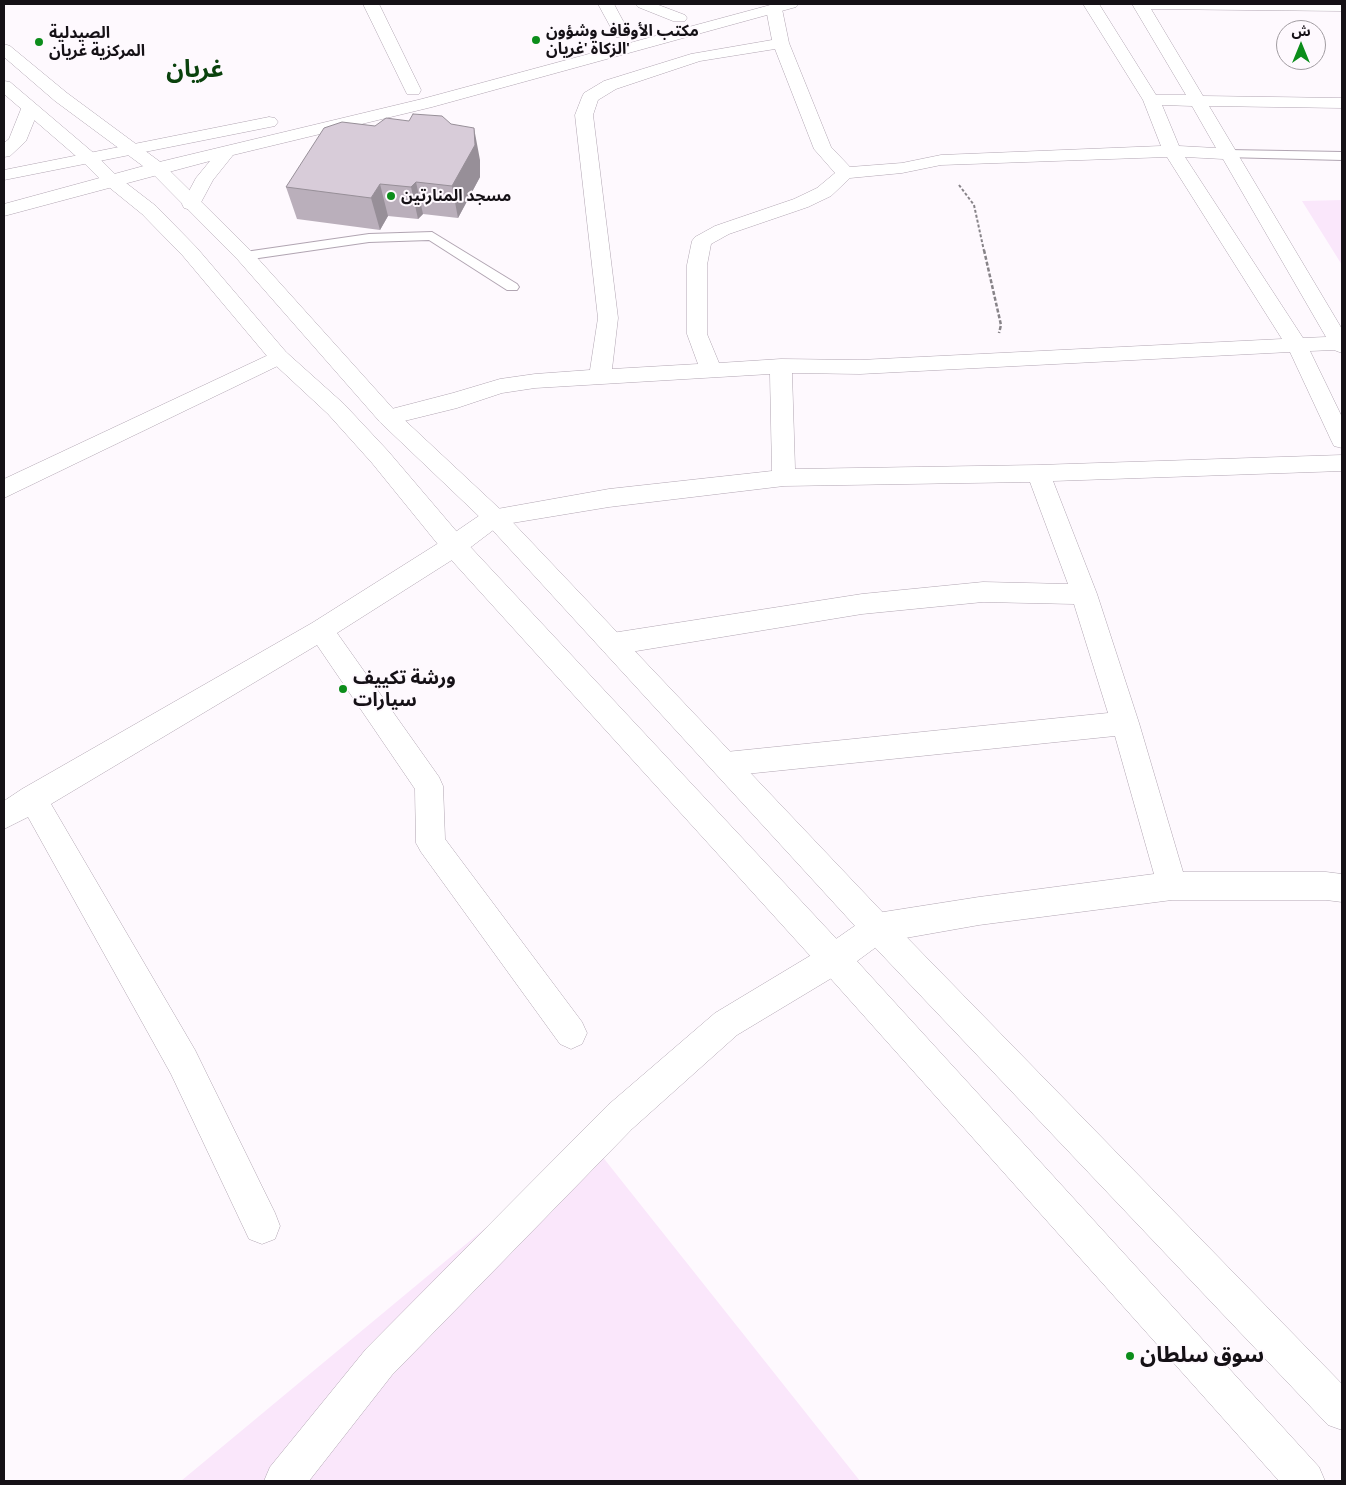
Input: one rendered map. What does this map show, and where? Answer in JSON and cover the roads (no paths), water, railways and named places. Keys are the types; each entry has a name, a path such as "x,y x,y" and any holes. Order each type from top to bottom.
{"street":[{"path":"371,4 412,90"},
{"path":"606,4 622,34"},
{"path":"377,98 622,34 687,15 643,4"},
{"path":"4,210 157,168 426,103 791,4"},
{"path":"1091,4 1151,100 1172,151 1296,344 1342,440"},
{"path":"1141,4 1342,6"},
{"path":"1141,4 1341,344"},
{"path":"774,9 781,43 823,149 845,173"},
{"path":"600,376 608,318 600,230 584,115 590,97 610,85 697,57 781,43"},
{"path":"4,49 61,97 157,168 245,256 388,417 494,517 877,928 1342,1410"},
{"path":"4,86 149,210 190,252 279,357 336,409 380,457 454,546 834,959 1305,1481"},
{"path":"1151,100 1342,103"},
{"path":"4,152 17,141 30,109"},
{"path":"4,175 288,118"},
{"path":"191,204 204,178 227,151"},
{"path":"711,370 697,334 697,264 702,241 722,230 801,203 824,192 845,173 902,168 941,160 1172,151 1228,154"},
{"path":"388,417 457,400 500,386 600,376 781,366 860,367 1296,344 1341,344"},
{"path":"4,489 279,357"},
{"path":"781,366 784,478"},
{"path":"336,409 366,393"},
{"path":"4,816 321,630 454,546 494,517 610,498 784,478 1038,473 1342,463"},
{"path":"1038,473 1084,594 1125,722 1172,886"},
{"path":"612,644 862,604 983,592 1084,594"},
{"path":"321,630 429,786 430,843 571,1033"},
{"path":"726,764 1125,722"},
{"path":"32,798 183,1062 262,1226"},
{"path":"284,1481 380,1362 620,1117 726,1024 834,959 877,928 979,911 1172,886 1326,886 1342,888"}],"lane":[{"path":"1228,154 1342,156"},
{"path":"245,256 369,238 432,236 512,286"}],"place":[{"name":"مكتب الأوقاف وشؤون الزكاة 'غريان'","path":"536,40"},
{"name":"الصيدلية المركزية غريان","path":"39,42"},
{"name":"مسجد المنارتين","path":"391,196"},
{"name":"ورشة تكييف سيارات","path":"343,689"},
{"name":"سوق سلطان","path":"1130,1356"}],"district":[{"name":"غريان","path":"195,70"}]}
